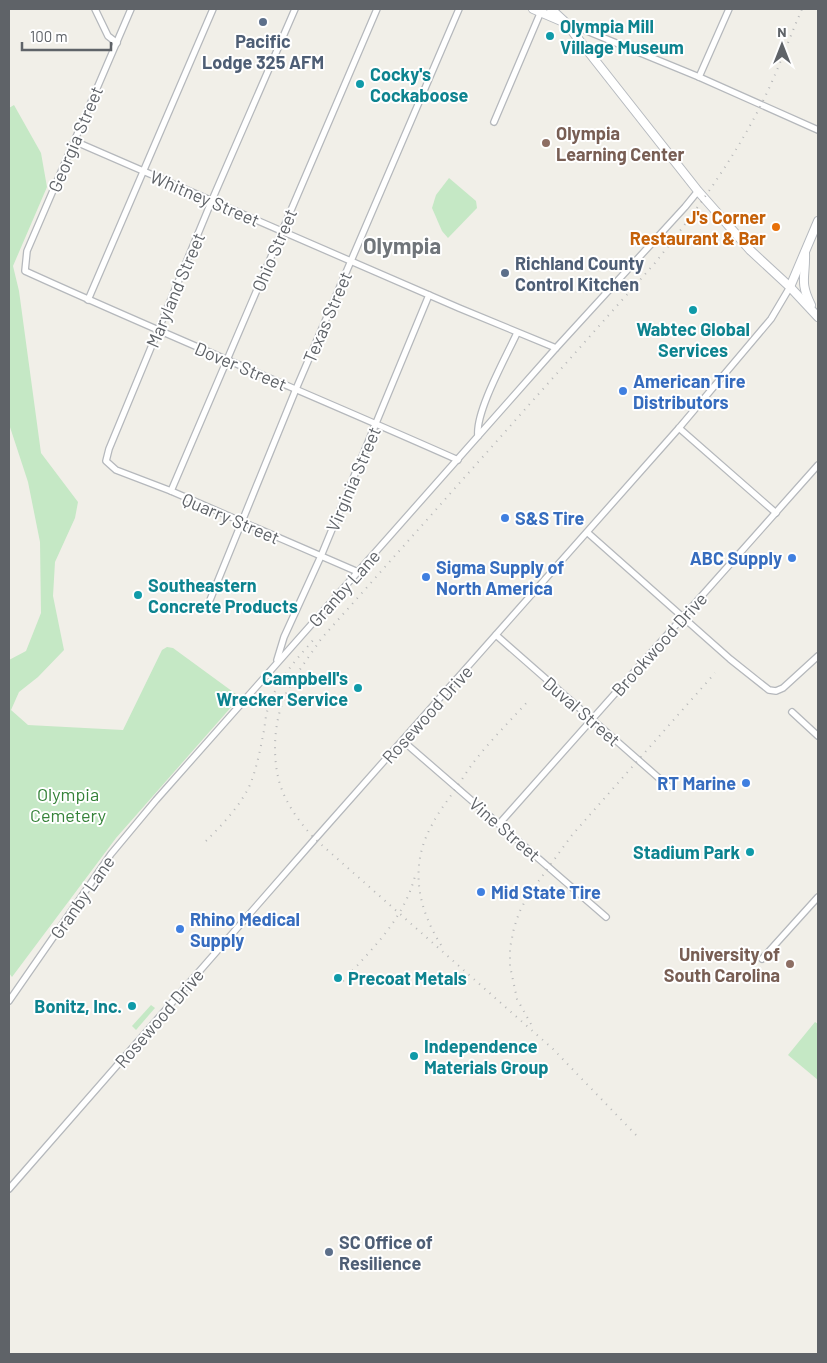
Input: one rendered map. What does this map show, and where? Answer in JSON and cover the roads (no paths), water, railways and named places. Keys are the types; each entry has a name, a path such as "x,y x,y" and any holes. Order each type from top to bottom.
{"main road":[{"path":"552,9 565,22 698,191 750,250 790,286 817,315"},
{"path":"538,10 565,22"},
{"name":"Rosewood Drive","path":"790,286 818,221"},
{"path":"805,251 806,268 802,280 803,289 817,315"}],"street":[{"path":"94,9 108,36 117,43"},
{"name":"Georgia Street","path":"25,271 27,251 131,9"},
{"path":"88,300 213,9"},
{"name":"Maryland Street","path":"106,461 112,441 212,200 295,9"},
{"name":"Ohio Street","path":"171,491 377,9"},
{"name":"Texas Street","path":"210,600 296,389 459,9"},
{"path":"700,77 729,9"},
{"path":"494,122 538,10"},
{"path":"565,22 700,77 818,130"},
{"name":"Whitney Street","path":"74,141 517,333 556,348"},
{"name":"Granby Lane","path":"9,1001 111,854 275,663 698,191"},
{"name":"Dover Street","path":"25,271 226,361 296,389 458,460"},
{"name":"Rosewood Drive","path":"9,1189 680,428 771,318 790,286"},
{"name":"Virginia Street","path":"275,663 284,637 321,556 429,295"},
{"path":"478,436 477,428 481,411 517,333"},
{"path":"680,428 776,513"},
{"name":"Quarry Street","path":"106,461 116,470 171,491 358,572"},
{"name":"Brookwood Drive","path":"499,824 818,465"},
{"path":"588,533 763,687 769,690 783,688 818,656"},
{"name":"Duval Street","path":"496,635 668,787"},
{"path":"792,712 818,736"},
{"name":"Vine Street","path":"403,741 606,916"},
{"path":"762,959 818,897"}],"railway":[{"path":"636,1135 553,1049 309,833 285,797 279,781 275,757 276,731 281,706 291,684 321,639 655,263 698,207 749,128 777,71 802,9"},
{"path":"206,841 235,809 249,787 258,761 266,715 275,691 286,672 315,638"},
{"path":"531,1024 517,999 510,966 510,948 514,928 527,897 572,835 715,673"},
{"path":"441,945 426,916 419,885 421,854 425,838 437,816 473,763 529,700"},
{"path":"343,981 376,945 395,920 410,892 415,876"}],"place":[{"name":"Pacific Lodge 325 AFM","path":"263,22"},
{"name":"Olympia Mill Village Museum","path":"550,36"},
{"name":"Cocky's Cockaboose","path":"360,84"},
{"name":"Olympia Learning Center","path":"546,143"},
{"name":"J's Corner Restaurant & Bar","path":"776,227"},
{"name":"Richland County Control Kitchen","path":"505,273"},
{"name":"Wabtec Global Services","path":"693,310"},
{"name":"American Tire Distributors","path":"623,391"},
{"name":"S&S Tire","path":"505,518"},
{"name":"ABC Supply","path":"792,558"},
{"name":"Sigma Supply of North America","path":"426,577"},
{"name":"Southeastern Concrete Products","path":"138,595"},
{"name":"Campbell's Wrecker Service","path":"358,688"},
{"name":"RT Marine","path":"746,783"},
{"name":"Stadium Park","path":"750,852"},
{"name":"Mid State Tire","path":"481,892"},
{"name":"Rhino Medical Supply","path":"180,929"},
{"name":"University of South Carolina","path":"790,964"},
{"name":"Precoat Metals","path":"338,978"},
{"name":"Bonitz, Inc.","path":"132,1006"},
{"name":"Independence Materials Group","path":"414,1056"},
{"name":"SC Office of Resilience","path":"329,1252"}],"district":[{"name":"Olympia","path":"402,245"}],"park label":[{"name":"Olympia Cemetery","path":"68,804"}]}
